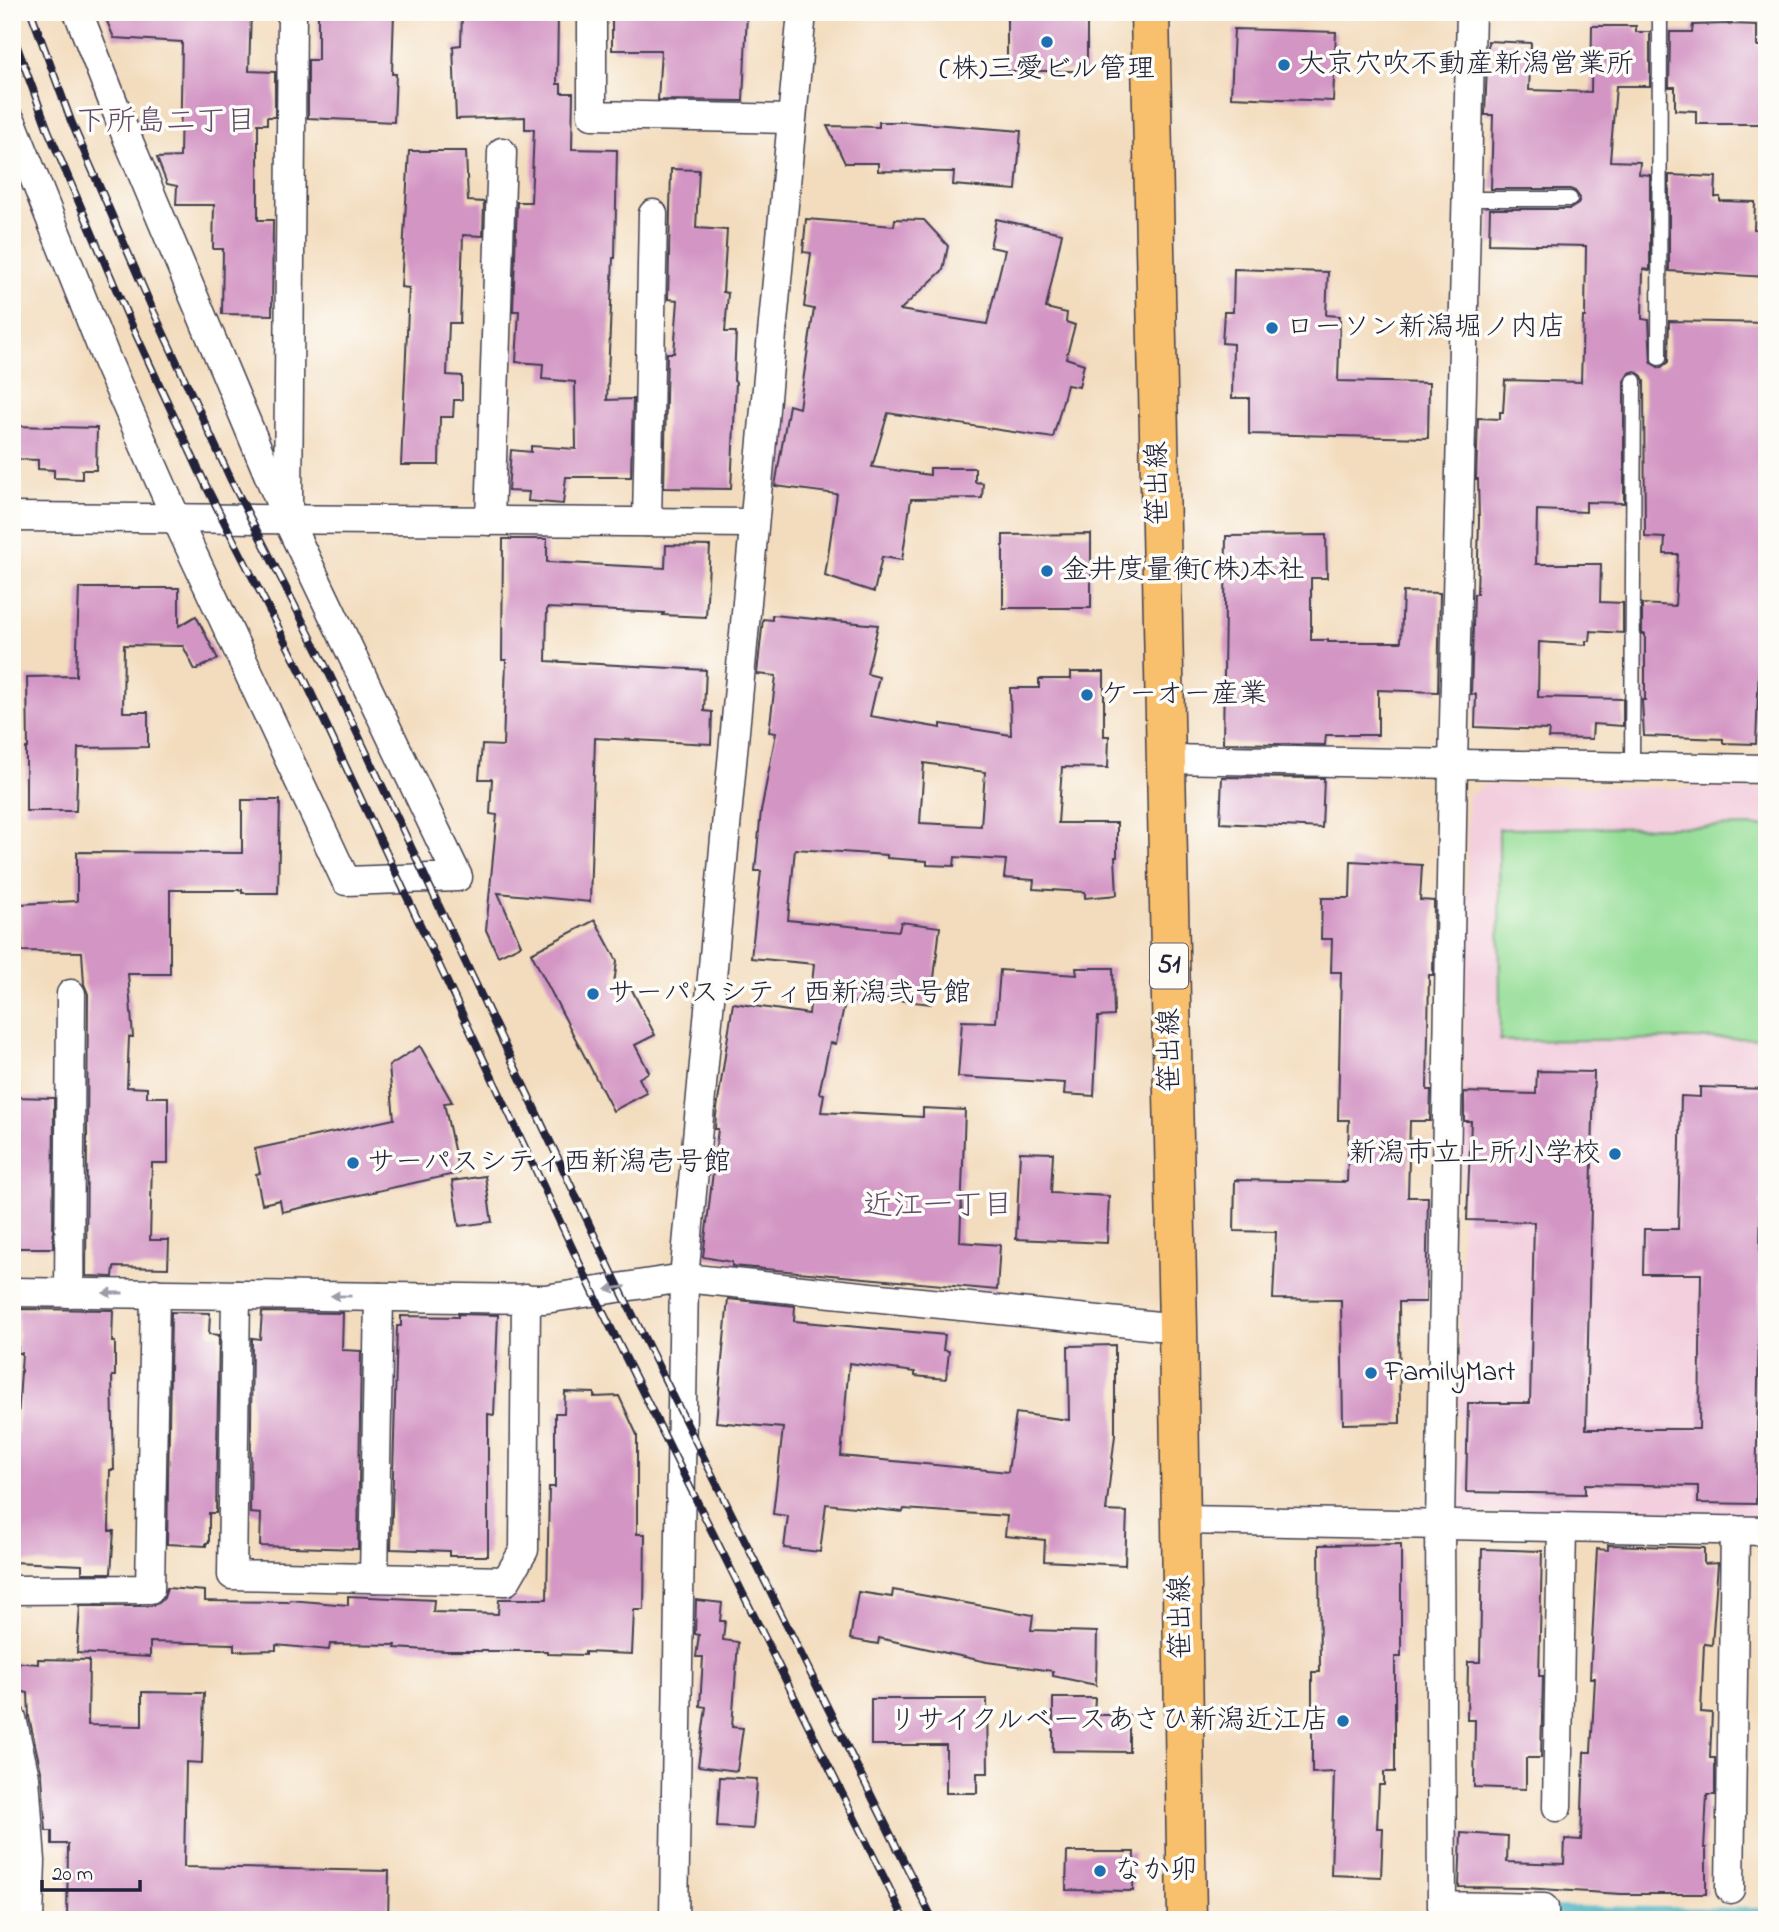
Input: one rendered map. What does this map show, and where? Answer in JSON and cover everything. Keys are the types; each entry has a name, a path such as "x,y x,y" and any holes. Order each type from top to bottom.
{"main road":[{"name":"笹出線","path":"1150,12 1178,1328 1187,1920"}],"street":[{"path":"12,122 107,361 176,518 346,881 458,877 287,519 124,130 78,12"},
{"path":"287,519 292,12"},
{"path":"593,12 592,115 792,119"},
{"path":"674,1920 684,1278 802,12"},
{"path":"1471,12 1453,764 1440,1525 1442,1906 1545,1908 1544,1920"},
{"path":"490,521 502,152"},
{"path":"647,522 653,214"},
{"path":"12,517 753,523"},
{"path":"1164,759 1767,769"},
{"path":"69,1293 71,994"},
{"path":"12,1292 545,1299 684,1278 1178,1328"},
{"path":"12,1590 149,1589 155,1293"},
{"path":"236,1295 232,1575 506,1581 523,1550 526,1298"},
{"path":"374,1578 379,1297"},
{"path":"1181,1520 1767,1531"},
{"path":"1558,1807 1562,1527"},
{"path":"1730,1889 1735,1530"},
{"path":"12,1718 25,1777 31,1861 29,1920"}],"lane":[{"path":"1659,358 1660,12"},
{"path":"1466,199 1570,199"},
{"path":"1632,767 1634,381"}],"shaded area":[{"name":"新潟市立上所小学校","path":"1485,785 1767,789 1767,1518 1457,1512 1468,796"}],"green space":[{"path":"1767,826 1767,1038 1500,1041 1499,829"}],"building":[{"path":"103,12 251,12 249,71 275,72 275,117 267,117 267,124 258,124 258,220 273,220 272,315 222,314 223,249 213,249 214,205 176,205 177,186 167,184 157,158 180,157 182,42 114,38"},
{"path":"318,12 394,12 394,122 308,118 308,60 318,60"},
{"path":"462,12 558,12 557,84 561,84 561,93 573,93 572,149 617,150 615,258 607,400 633,399 631,477 566,477 563,504 528,501 529,492 508,491 511,450 531,452 531,446 576,449 575,382 542,379 543,364 516,362 519,311 513,311 517,202 531,202 534,129 525,129 525,117 456,119 453,46 461,45"},
{"path":"612,12 747,12 743,101 658,100 661,50 612,50"},
{"name":"(株)三愛ビル管理","path":"1007,12 1087,12 1087,71 1007,71"},
{"path":"1693,25 1757,25 1757,46 1767,46 1767,124 1696,124 1696,111 1675,110 1675,87 1669,87 1670,32 1692,32"},
{"path":"1592,26 1636,26 1636,32 1650,32 1650,86 1616,86 1610,161 1640,162 1639,174 1650,175 1650,270 1643,269 1642,319 1649,320 1651,363 1660,368 1668,362 1669,321 1767,323 1767,521 1764,521 1763,585 1767,585 1767,669 1759,668 1756,744 1723,743 1723,739 1644,736 1642,700 1645,700 1645,634 1642,634 1642,604 1675,606 1678,554 1664,554 1665,538 1645,537 1644,381 1635,371 1629,373 1624,381 1624,503 1586,502 1586,512 1537,510 1536,564 1601,564 1600,602 1623,603 1623,633 1591,631 1590,641 1586,641 1586,645 1539,642 1538,697 1623,699 1623,726 1593,724 1592,739 1548,738 1549,730 1475,727 1476,694 1471,694 1479,520 1476,479 1478,418 1500,419 1505,380 1581,382 1585,317 1586,246 1489,244 1490,209 1570,209 1578,204 1580,198 1570,189 1491,189 1493,115 1485,115 1488,41 1531,43 1529,90 1591,92"},
{"name":"大京穴吹不動産新潟営業所","path":"1234,29 1336,32 1333,101 1231,97"},
{"path":"879,122 1021,131 1016,190 953,185 954,172 878,171 878,163 845,163 827,126 879,127"},
{"path":"409,151 466,151 468,201 484,202 483,236 463,235 460,323 449,323 447,375 462,376 462,400 454,400 453,417 440,417 439,465 401,465 409,288 401,287"},
{"path":"671,169 699,170 696,228 727,230 723,292 728,293 725,332 736,332 731,489 664,488 667,353 674,353 678,300 668,299"},
{"path":"1669,175 1716,177 1715,197 1720,197 1720,201 1755,202 1754,229 1767,230 1767,277 1669,271"},
{"path":"806,219 894,226 895,219 924,220 948,246 943,270 900,310 987,324 1005,250 990,247 996,219 1062,233 1046,308 1067,313 1066,322 1075,325 1066,358 1084,364 1079,387 1067,385 1053,438 888,413 872,467 930,475 930,468 975,468 975,482 983,483 982,498 911,499 902,560 882,557 874,592 825,576 837,494 775,486 789,405 799,408 814,309 804,307 811,253 803,252"},
{"path":"1234,269 1328,272 1326,315 1340,316 1338,381 1429,383 1428,438 1249,434 1249,398 1232,398 1233,344 1222,343 1224,312 1233,312"},
{"path":"12,426 97,428 96,470 82,470 82,479 54,478 54,470 38,469 38,460 12,459"},
{"name":"金井度量衡(株)本社","path":"1091,534 1091,608 1003,608 1003,535"},
{"path":"1326,535 1327,578 1311,578 1311,640 1401,642 1403,592 1440,593 1438,692 1378,690 1378,735 1326,735 1325,745 1223,743 1226,536"},
{"path":"503,539 547,539 547,562 665,568 666,545 710,546 706,617 547,608 546,661 706,670 704,711 712,712 711,744 595,738 590,902 498,893 521,945 498,956 486,930 497,815 490,814 492,779 479,779 482,745 503,746 506,660 502,660"},
{"path":"79,588 179,588 179,626 196,616 218,659 195,670 183,646 124,645 123,712 148,712 148,747 78,748 76,811 26,811 27,677 76,676"},
{"path":"772,615 878,625 867,674 879,677 870,716 941,728 941,724 1011,735 1010,688 1039,688 1039,679 1071,679 1071,672 1104,672 1104,736 1109,736 1108,768 1062,767 1058,823 1117,823 1117,895 1085,898 1085,892 1033,889 1034,880 1004,878 1006,860 955,857 954,866 927,865 927,861 887,858 887,855 795,849 788,920 899,931 901,922 940,927 931,1004 862,996 861,1003 845,1002 836,1044 830,1043 819,1093 824,1094 821,1112 923,1117 923,1108 965,1110 960,1242 1000,1245 997,1290 732,1266 732,1262 703,1257 718,1129 715,1129 716,1115 733,1003 809,1014 814,964 751,958 761,871 755,871 761,811 776,733 769,732 776,676 757,674 763,619 772,620","holes":["924,763 985,772 981,826 920,823"]},
{"path":"1222,777 1324,778 1322,828 1220,823"},
{"path":"242,800 280,800 278,893 170,890 170,974 128,974 133,1037 129,1037 127,1087 147,1088 147,1097 168,1097 168,1163 152,1163 150,1240 169,1240 168,1268 114,1267 113,1277 86,1276 88,994 84,984 82,952 22,951 20,904 77,901 77,852 242,853"},
{"path":"1351,861 1422,865 1420,900 1434,901 1433,975 1429,975 1427,1090 1431,1090 1430,1121 1410,1121 1408,1197 1428,1197 1426,1302 1399,1302 1400,1423 1343,1424 1341,1300 1273,1299 1276,1232 1234,1231 1235,1180 1347,1182 1349,1120 1338,1120 1341,972 1331,972 1332,939 1321,939 1322,898 1350,898"},
{"name":"サーパスシティ西新潟弐号館","path":"595,920 617,961 614,985 631,988 655,1035 635,1045 649,1072 639,1078 647,1093 613,1111 531,953"},
{"path":"1076,968 1113,968 1114,1016 1098,1017 1094,1096 1064,1094 1065,1083 958,1077 962,1021 996,1022 1000,970 1077,975"},
{"name":"サーパスシティ西新潟壱号館","path":"420,1046 452,1102 444,1103 459,1173 282,1212 280,1200 262,1204 256,1174 260,1173 255,1149 394,1119 389,1066"},
{"path":"1537,1071 1594,1072 1586,1429 1699,1429 1701,1274 1643,1274 1644,1229 1678,1229 1681,1096 1700,1097 1700,1087 1767,1089 1767,1200 1761,1200 1756,1504 1698,1503 1698,1486 1585,1484 1585,1494 1466,1492 1468,1403 1530,1403 1534,1222 1467,1220 1471,1121 1464,1121 1464,1092 1536,1094"},
{"path":"12,1097 54,1098 53,1248 12,1248"},
{"path":"1020,1152 1053,1153 1051,1193 1109,1196 1107,1243 1016,1239"},
{"path":"485,1176 492,1222 459,1226 452,1181"},
{"path":"728,1299 795,1306 794,1321 945,1335 943,1350 949,1351 946,1379 849,1363 841,1456 1008,1472 1016,1413 1069,1420 1068,1346 1115,1345 1115,1435 1106,1511 1127,1512 1125,1565 1044,1561 1045,1540 1005,1536 1007,1516 904,1509 903,1512 826,1504 820,1552 784,1548 788,1516 773,1514 783,1428 716,1422"},
{"path":"18,1309 113,1310 114,1470 110,1470 109,1531 114,1531 111,1573 82,1573 82,1565 12,1562 22,1353 18,1353"},
{"path":"171,1312 210,1313 209,1334 219,1335 216,1513 209,1513 209,1543 206,1543 206,1546 167,1544"},
{"path":"262,1312 343,1313 342,1350 361,1351 358,1549 260,1546 261,1514 250,1513 252,1338 260,1339"},
{"path":"458,1314 498,1315 494,1415 488,1414 488,1556 449,1556 449,1551 391,1549 397,1326 401,1326 401,1316 458,1317"},
{"path":"565,1392 594,1393 594,1397 619,1396 637,1435 637,1534 645,1534 644,1610 634,1610 632,1654 446,1651 395,1648 396,1645 330,1644 329,1650 276,1645 276,1650 234,1651 234,1644 150,1642 150,1657 77,1653 80,1606 151,1606 164,1598 167,1588 205,1591 205,1601 290,1600 348,1605 348,1596 434,1600 433,1612 498,1614 499,1599 547,1599 549,1487 555,1487 555,1413 564,1413"},
{"path":"1401,1544 1401,1657 1395,1657 1395,1772 1384,1772 1384,1785 1379,1785 1377,1828 1383,1828 1381,1877 1331,1875 1334,1772 1312,1773 1312,1672 1320,1672 1319,1545"},
{"path":"1608,1545 1704,1548 1704,1564 1718,1563 1712,1645 1704,1644 1701,1712 1712,1713 1710,1758 1715,1758 1715,1795 1707,1795 1704,1848 1706,1894 1621,1894 1459,1887 1461,1833 1508,1836 1507,1862 1564,1864 1565,1839 1581,1840 1584,1752 1591,1752 1595,1678 1590,1678 1597,1549 1608,1550"},
{"path":"1482,1549 1542,1551 1539,1676 1543,1676 1541,1758 1526,1758 1526,1789 1474,1787 1475,1720 1467,1720 1468,1662 1480,1662"},
{"path":"893,1590 1033,1615 1031,1630 1097,1632 1096,1685 1053,1676 1053,1671 987,1662 879,1638 878,1644 850,1639 858,1592 892,1597"},
{"path":"696,1600 722,1603 720,1621 725,1621 723,1640 738,1642 732,1727 743,1728 737,1771 698,1766 706,1707 700,1706 703,1657 696,1657 699,1635 695,1634"},
{"path":"38,1659 89,1660 88,1725 142,1726 142,1692 204,1693 202,1763 186,1762 184,1867 389,1871 388,1920 67,1920 68,1844 52,1844 52,1831 46,1831 42,1776 29,1717 28,1693 12,1689 12,1662 38,1664"},
{"path":"1053,1698 1095,1698 1094,1715 1129,1715 1129,1752 1053,1751"},
{"path":"871,1699 987,1699 988,1773 977,1773 977,1793 946,1793 946,1745 871,1745"},
{"path":"720,1777 757,1779 753,1829 717,1827"},
{"name":"なか卯","path":"1067,1852 1134,1852 1133,1891 1066,1890"}],"waterway":[{"path":"1558,1911 1767,1913"}],"railway":[{"path":"31,12 71,121 152,308 231,480 327,669 615,1279 933,1920"},
{"path":"12,33 48,130 128,317 208,490 305,680 592,1290 905,1920"}],"place":[{"name":"(株)三愛ビル管理","path":"1047,42"},
{"name":"大京穴吹不動産新潟営業所","path":"1284,65"},
{"name":"ローソン新潟堀ノ内店","path":"1272,328"},
{"name":"金井度量衡(株)本社","path":"1047,571"},
{"name":"ケーオー産業","path":"1087,695"},
{"name":"サーパスシティ西新潟弐号館","path":"593,994"},
{"name":"新潟市立上所小学校","path":"1615,1154"},
{"name":"サーパスシティ西新潟壱号館","path":"353,1163"},
{"name":"FamilyMart","path":"1371,1373"},
{"name":"リサイクルベースあさひ新潟近江店","path":"1343,1721"},
{"name":"なか卯","path":"1100,1871"}],"district":[{"name":"下所島二丁目","path":"166,123"},
{"name":"近江一丁目","path":"938,1207"}]}
